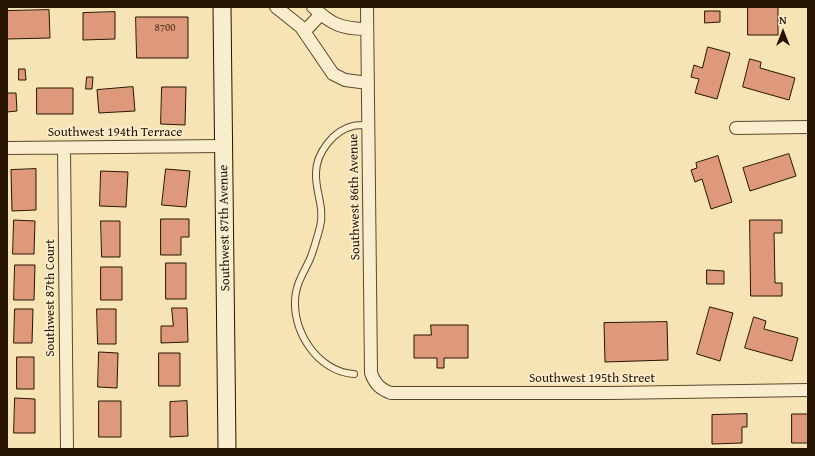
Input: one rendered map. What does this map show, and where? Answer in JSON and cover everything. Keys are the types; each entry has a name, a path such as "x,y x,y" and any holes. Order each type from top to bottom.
{"street":[{"name":"Southwest 87th Avenue","path":"222,7 227,449"},
{"path":"276,7 294,19 305,31 333,74 345,80 368,83"},
{"name":"Southwest 86th Avenue","path":"367,7 371,373 378,386"},
{"path":"305,31 317,11 329,21 347,28 367,29"},
{"path":"736,128 808,127"},
{"name":"Southwest 194th Terrace","path":"7,148 224,146"},
{"name":"Southwest 87th Court","path":"64,148 67,449"},
{"name":"Southwest 195th Street","path":"378,386 391,393 611,393 808,390"}],"lane":[{"path":"354,374 335,371 313,353 298,322 295,298 298,283 313,249 322,218 316,173 320,157 327,144 344,130 354,126 368,125"}],"building":[{"path":"748,7 778,7 778,35 748,35"},
{"path":"49,10 50,38 7,39 7,11"},
{"path":"705,11 720,11 720,22 705,23"},
{"path":"115,12 115,39 83,40 83,13"},
{"path":"136,17 188,17 188,58 137,58"},
{"path":"708,47 730,53 717,99 695,93 699,79 691,77 694,65 702,68"},
{"path":"750,59 761,62 760,68 795,78 789,100 743,87"},
{"path":"19,69 25,69 26,80 19,80"},
{"path":"87,77 93,77 92,89 86,89"},
{"path":"133,87 135,111 99,113 97,90"},
{"path":"162,87 186,87 185,125 161,124"},
{"path":"37,88 73,88 73,114 37,114"},
{"path":"7,93 16,93 17,111 7,112"},
{"path":"789,154 796,176 750,191 743,168"},
{"path":"718,156 732,202 711,209 702,179 695,182 691,170 697,168 696,163"},
{"path":"36,169 36,210 12,211 11,170"},
{"path":"166,169 190,171 186,207 162,205"},
{"path":"101,171 128,172 126,207 100,206"},
{"path":"161,219 189,219 189,237 181,237 181,255 161,255"},
{"path":"14,220 35,221 34,254 13,254"},
{"path":"750,220 782,220 782,233 774,233 775,283 782,283 782,296 751,296"},
{"path":"101,221 120,221 120,257 102,257"},
{"path":"166,263 186,263 186,299 166,299"},
{"path":"15,265 35,265 34,300 14,300"},
{"path":"101,267 122,267 122,300 101,300"},
{"path":"707,270 724,271 724,284 707,284"},
{"path":"710,307 733,313 720,361 697,354"},
{"path":"172,308 187,308 188,342 161,343 161,326 173,326"},
{"path":"15,309 33,309 32,343 14,343"},
{"path":"97,309 116,309 116,344 98,344"},
{"path":"754,317 766,321 764,329 798,338 792,361 745,348"},
{"path":"667,322 668,360 605,362 604,323"},
{"path":"431,325 468,325 468,358 444,358 444,368 437,368 437,358 414,358 414,335 431,335"},
{"path":"99,352 118,353 117,388 98,387"},
{"path":"159,353 180,353 180,386 159,386"},
{"path":"17,357 34,357 34,389 17,389"},
{"path":"15,398 35,399 35,433 14,433"},
{"path":"99,401 121,401 121,437 99,437"},
{"path":"187,401 188,436 170,437 170,402"},
{"path":"747,414 747,427 742,427 742,443 712,444 712,415"},
{"path":"792,414 808,414 808,443 792,443"}]}
